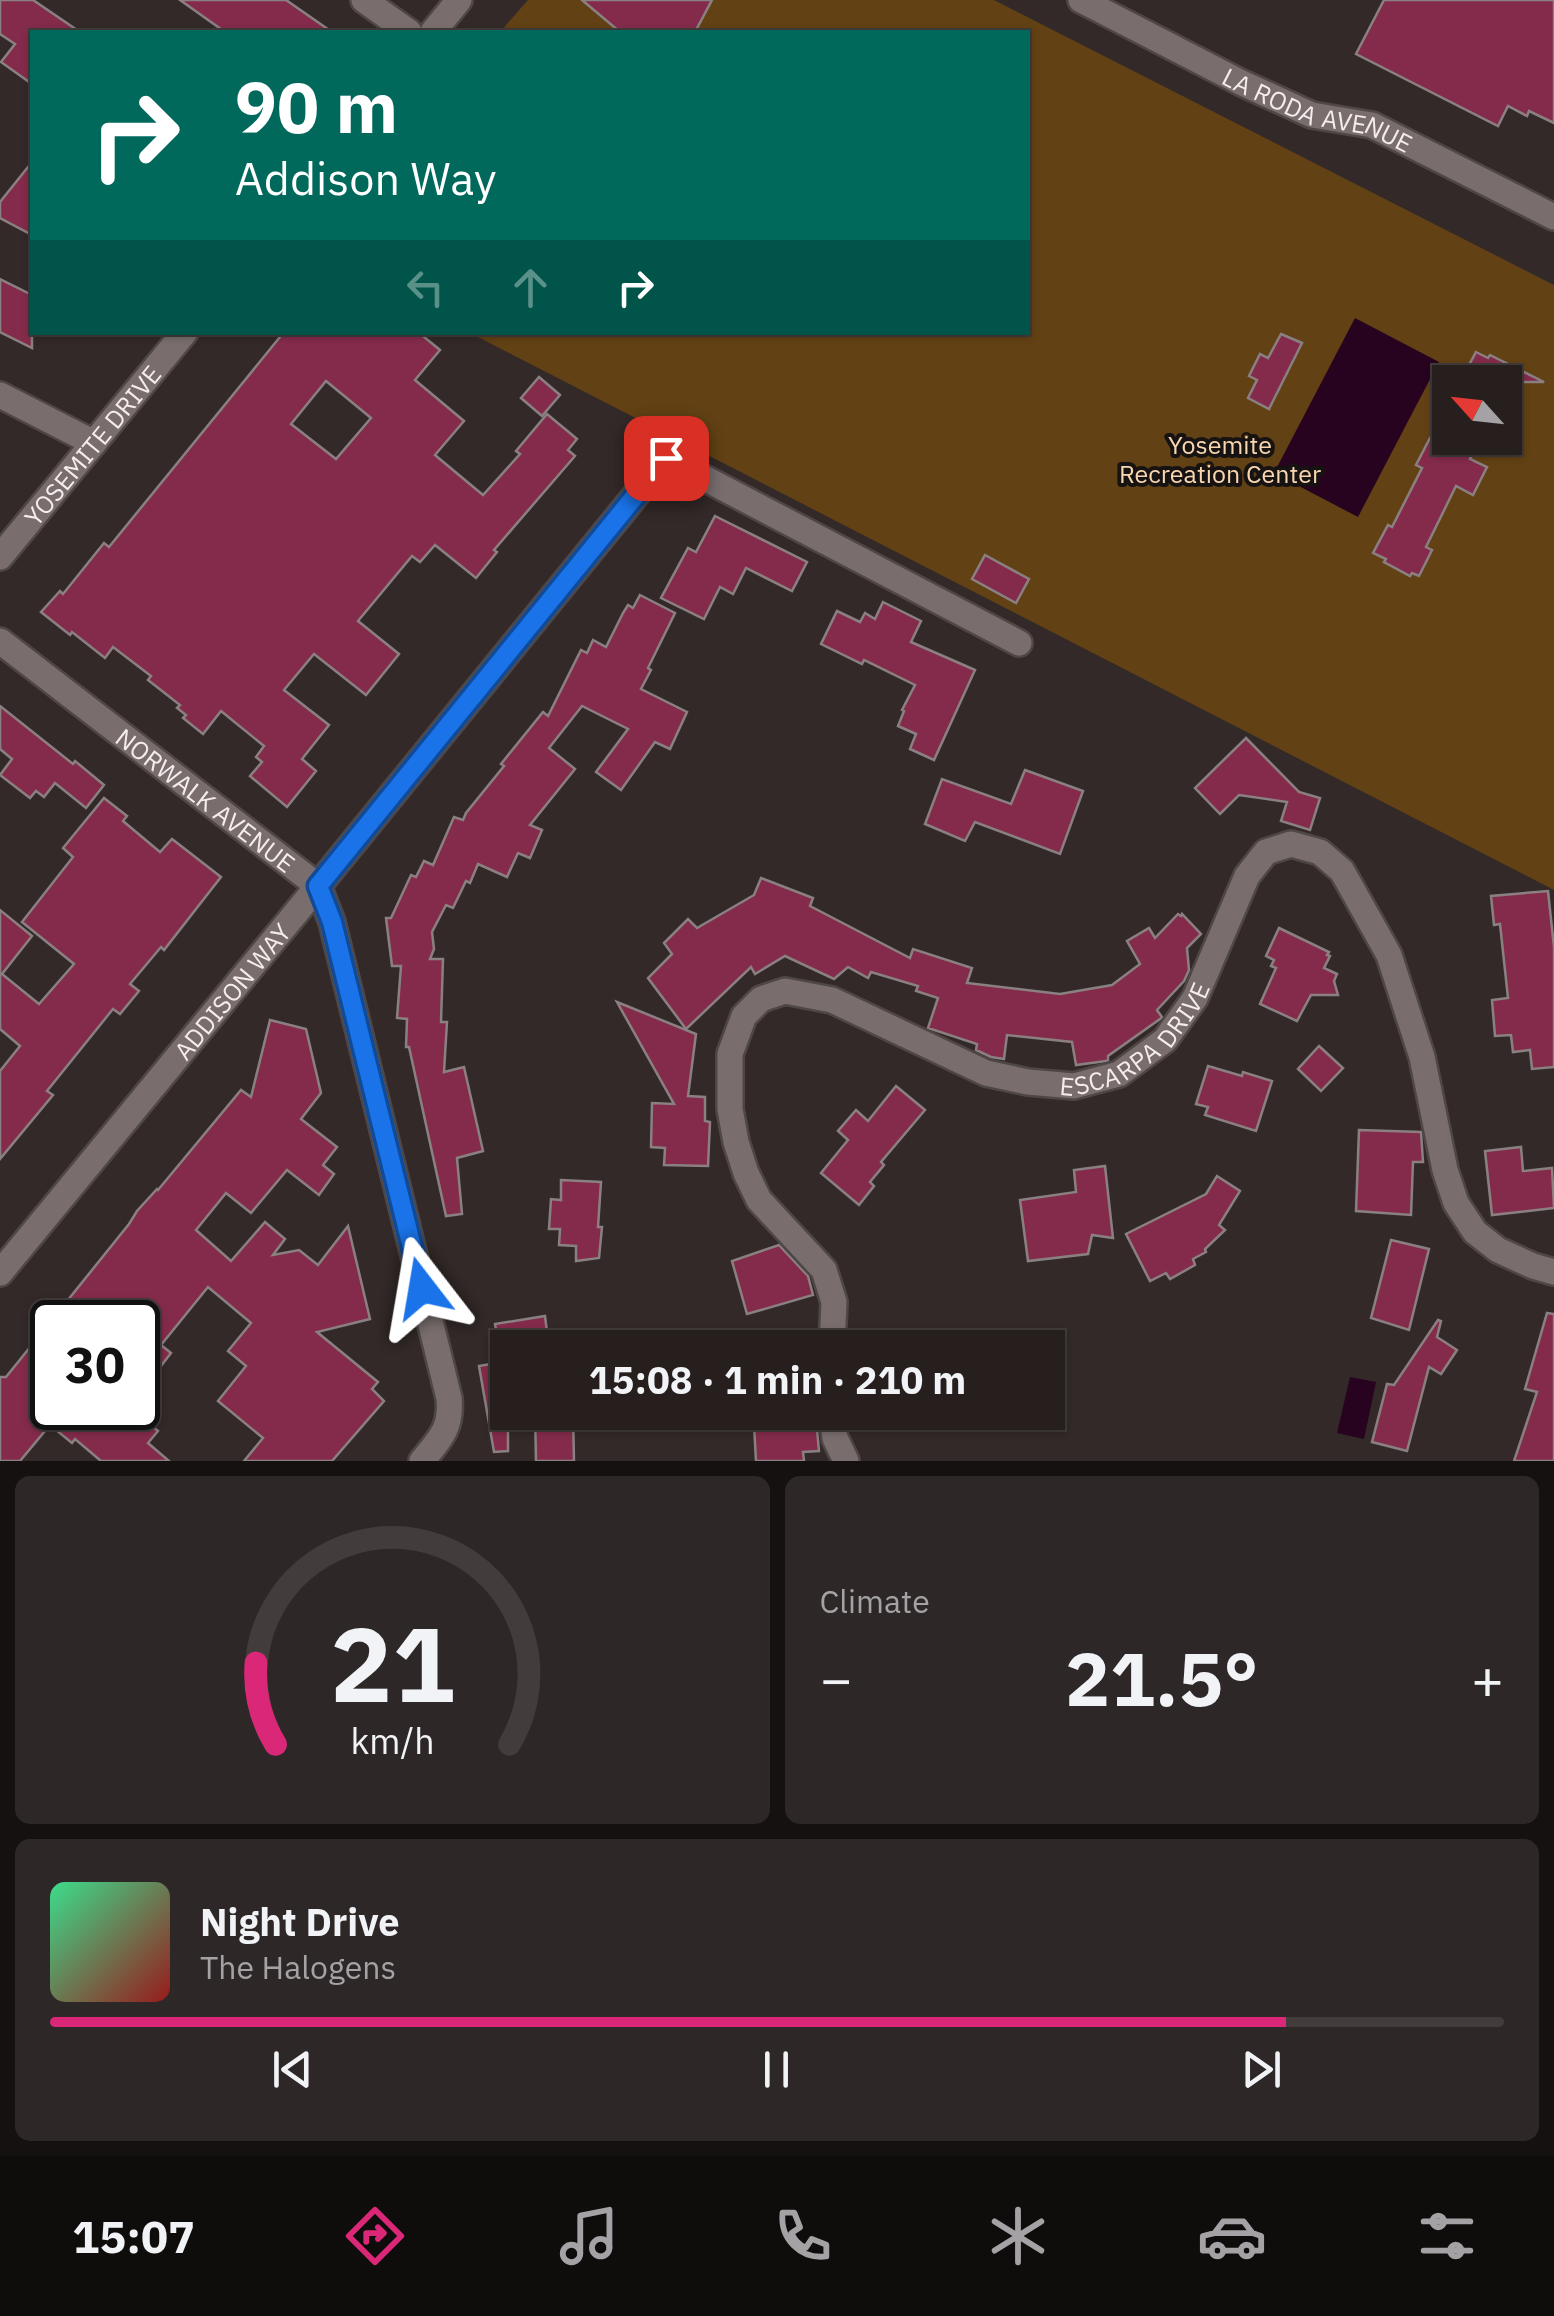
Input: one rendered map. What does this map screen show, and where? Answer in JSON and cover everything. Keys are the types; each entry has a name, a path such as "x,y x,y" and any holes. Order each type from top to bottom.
{"street":[{"path":"364,0 406,30"},
{"path":"434,30 460,0"},
{"name":"LA RODA AVENUE","path":"1081,0 1242,83 1312,114 1372,125 1554,217"},
{"name":"YOSEMITE DRIVE","path":"0,556 183,335"},
{"path":"0,395 94,442"},
{"name":"ADDISON WAY","path":"0,1273 666,458 1019,643"},
{"name":"NORWALK AVENUE","path":"0,642 318,886 332,922 448,1398 450,1414 444,1434 422,1461"},
{"name":"ESCARPA DRIVE","path":"833,1330 834,1302 824,1270 759,1200 736,1142 730,1109 730,1054 744,1016 762,999 785,991 832,1000 986,1073 1074,1086 1119,1074 1165,1040 1195,998 1248,876 1266,852 1291,844 1320,852 1342,871 1388,955 1422,1058 1456,1203 1475,1232 1498,1250 1554,1272"},
{"path":"834,1430 846,1461"}],"green space":[{"name":"Yosemite Recreation Center","path":"528,0 994,0 1554,285 1554,890 474,335 1030,335 1030,30 502,30"}],"shaded area":[{"path":"1355,318 1439,362 1432,365 1432,375 1358,517 1274,473"},
{"path":"1350,1377 1376,1382 1364,1439 1337,1433"}],"building":[{"path":"0,0 33,0 77,30 30,30 30,83 1,62 15,44 0,34"},
{"path":"180,0 286,0 329,30 222,30"},
{"path":"582,0 712,0 696,30 618,30"},
{"path":"1384,0 1554,0 1554,123 1508,106 1498,126 1356,54"},
{"path":"30,164 30,234 0,218 0,202"},
{"path":"0,279 30,294 32,348 0,332"},
{"path":"1281,334 1302,343 1269,409 1248,398 1257,380 1249,376 1260,354 1268,358"},
{"path":"282,335 422,335 440,350 415,380 464,421 435,455 483,495 520,454 516,451 547,414 577,439 568,450 575,456 494,550 497,552 476,578 435,545 420,562 412,556 358,621 399,654 366,695 314,654 284,690 329,725 302,759 316,771 287,807 250,776 262,762 256,757 264,746 221,711 203,734 183,718 186,715 177,708 180,705 148,680 151,676 113,647 105,658 41,612 60,591 63,594 104,543 109,547","holes":["326,381 371,418 336,459 291,424"]},
{"path":"1476,352 1510,365 1469,365"},
{"path":"1522,371 1544,382 1522,382"},
{"path":"539,377 560,395 542,416 521,398"},
{"path":"1430,438 1432,455 1472,455 1470,459 1487,467 1473,495 1456,486 1426,547 1432,550 1419,576 1410,576 1373,553 1388,525 1392,527 1422,468 1416,465"},
{"path":"715,516 807,562 792,591 746,568 733,594 720,587 704,619 661,598 688,548 696,552"},
{"path":"985,555 1029,579 1016,603 972,579"},
{"path":"640,595 675,613 641,689 687,712 670,749 655,742 621,790 596,772 628,729 582,706 549,748 575,769 530,825 542,830 530,858 518,853 507,877 478,864 470,883 466,881 453,908 446,905 432,932 434,949 430,959 443,959 441,1022 447,1022 444,1072 464,1067 483,1151 457,1158 462,1214 446,1216 406,1047 407,1019 397,1018 401,966 392,966 386,918 391,918 411,875 416,877 424,861 433,865 454,817 463,820 543,712 548,716 581,650 587,653 593,640 606,647 628,605 633,608"},
{"path":"883,602 921,621 911,642 975,670 934,760 910,749 916,734 898,726 915,685 821,644 837,611 860,622 865,613 875,619"},
{"path":"0,706 104,785 86,808 55,783 44,797 36,791 30,798 0,775 12,759 0,749"},
{"path":"1246,738 1299,792 1320,798 1310,830 1281,821 1287,802 1239,795 1220,814 1195,788"},
{"path":"1025,770 1083,791 1060,854 975,822 965,841 925,824 942,779 1011,804"},
{"path":"104,798 127,816 123,821 160,852 172,839 221,877 164,950 161,947 130,984 139,991 120,1014 113,1009 47,1091 53,1095 0,1159 0,1071 20,1046 0,1029 0,910 32,936 2,974 39,1004 74,964 22,922 73,857 63,848"},
{"path":"761,878 813,898 810,906 910,958 913,949 972,968 967,983 1060,994 1112,985 1140,964 1127,941 1149,928 1155,938 1182,914 1201,934 1187,948 1189,970 1184,981 1157,1010 1162,1017 1106,1061 1076,1065 1072,1042 1007,1035 1004,1059 991,1057 976,1050 977,1044 928,1028 938,998 916,991 918,986 871,972 868,978 848,967 834,979 785,956 755,974 751,967 686,1029 648,978 672,954 664,943 688,919 697,928 754,895"},
{"path":"1548,891 1554,947 1554,1067 1532,1069 1530,1050 1513,1052 1511,1035 1495,1036 1492,1000 1508,998 1500,924 1494,925 1491,896"},
{"path":"1279,928 1329,952 1324,968 1337,974 1334,981 1338,995 1311,995 1297,1021 1260,1004 1276,968 1271,966 1274,960 1266,956"},
{"path":"617,1002 696,1034 688,1096 705,1097 705,1121 710,1122 708,1166 664,1165 665,1148 651,1147 652,1103 674,1104"},
{"path":"270,1020 306,1029 321,1093 301,1119 337,1147 323,1165 334,1174 319,1195 287,1170 251,1213 226,1193 196,1230 231,1261 265,1222 285,1239 273,1255 299,1250 318,1265 348,1226 370,1319 317,1332 378,1382 372,1389 384,1401 332,1461 244,1461 263,1438 218,1401 246,1366 228,1351 251,1323 208,1287 161,1345 171,1353 160,1367 160,1300 68,1300 137,1211 241,1090 251,1097"},
{"path":"1319,1046 1343,1068 1321,1091 1298,1069"},
{"path":"1208,1066 1272,1081 1256,1131 1205,1115 1208,1107 1196,1104"},
{"path":"896,1086 925,1110 881,1162 884,1165 870,1182 874,1186 859,1205 821,1173 848,1140 838,1131 856,1110 868,1121"},
{"path":"1359,1130 1421,1132 1423,1162 1413,1162 1411,1215 1356,1211"},
{"path":"1521,1147 1523,1171 1552,1168 1554,1208 1492,1215 1485,1151"},
{"path":"1105,1166 1113,1238 1092,1235 1088,1254 1028,1261 1020,1200 1076,1192 1074,1170"},
{"path":"1217,1176 1240,1191 1219,1225 1225,1230 1206,1252 1193,1259 1195,1265 1170,1279 1166,1273 1150,1281 1126,1234 1206,1194"},
{"path":"561,1180 601,1182 599,1258 576,1261 576,1246 559,1245 560,1229 549,1229 551,1199 561,1200"},
{"path":"1391,1240 1429,1249 1409,1330 1371,1318"},
{"path":"779,1245 808,1276 813,1295 747,1314 732,1261"},
{"path":"1547,1313 1554,1314 1554,1461 1514,1461 1537,1392 1525,1389"},
{"path":"545,1316 547,1330 496,1330 495,1324"},
{"path":"1438,1320 1441,1321 1437,1337 1457,1350 1441,1374 1429,1367 1407,1451 1372,1442 1387,1384 1394,1385"},
{"path":"30,1347 30,1430 46,1430 20,1461 0,1461 0,1377 6,1377"},
{"path":"490,1364 490,1429 479,1366"},
{"path":"56,1430 157,1430 148,1443 169,1461 101,1461 75,1439 72,1443"},
{"path":"490,1430 508,1430 508,1451 494,1452"},
{"path":"535,1430 573,1430 574,1461 536,1461"},
{"path":"754,1430 817,1430 819,1451 803,1452 804,1461 756,1461"}],"route":[{"path":"422,1288 332,922 318,886 666,458"}]}
